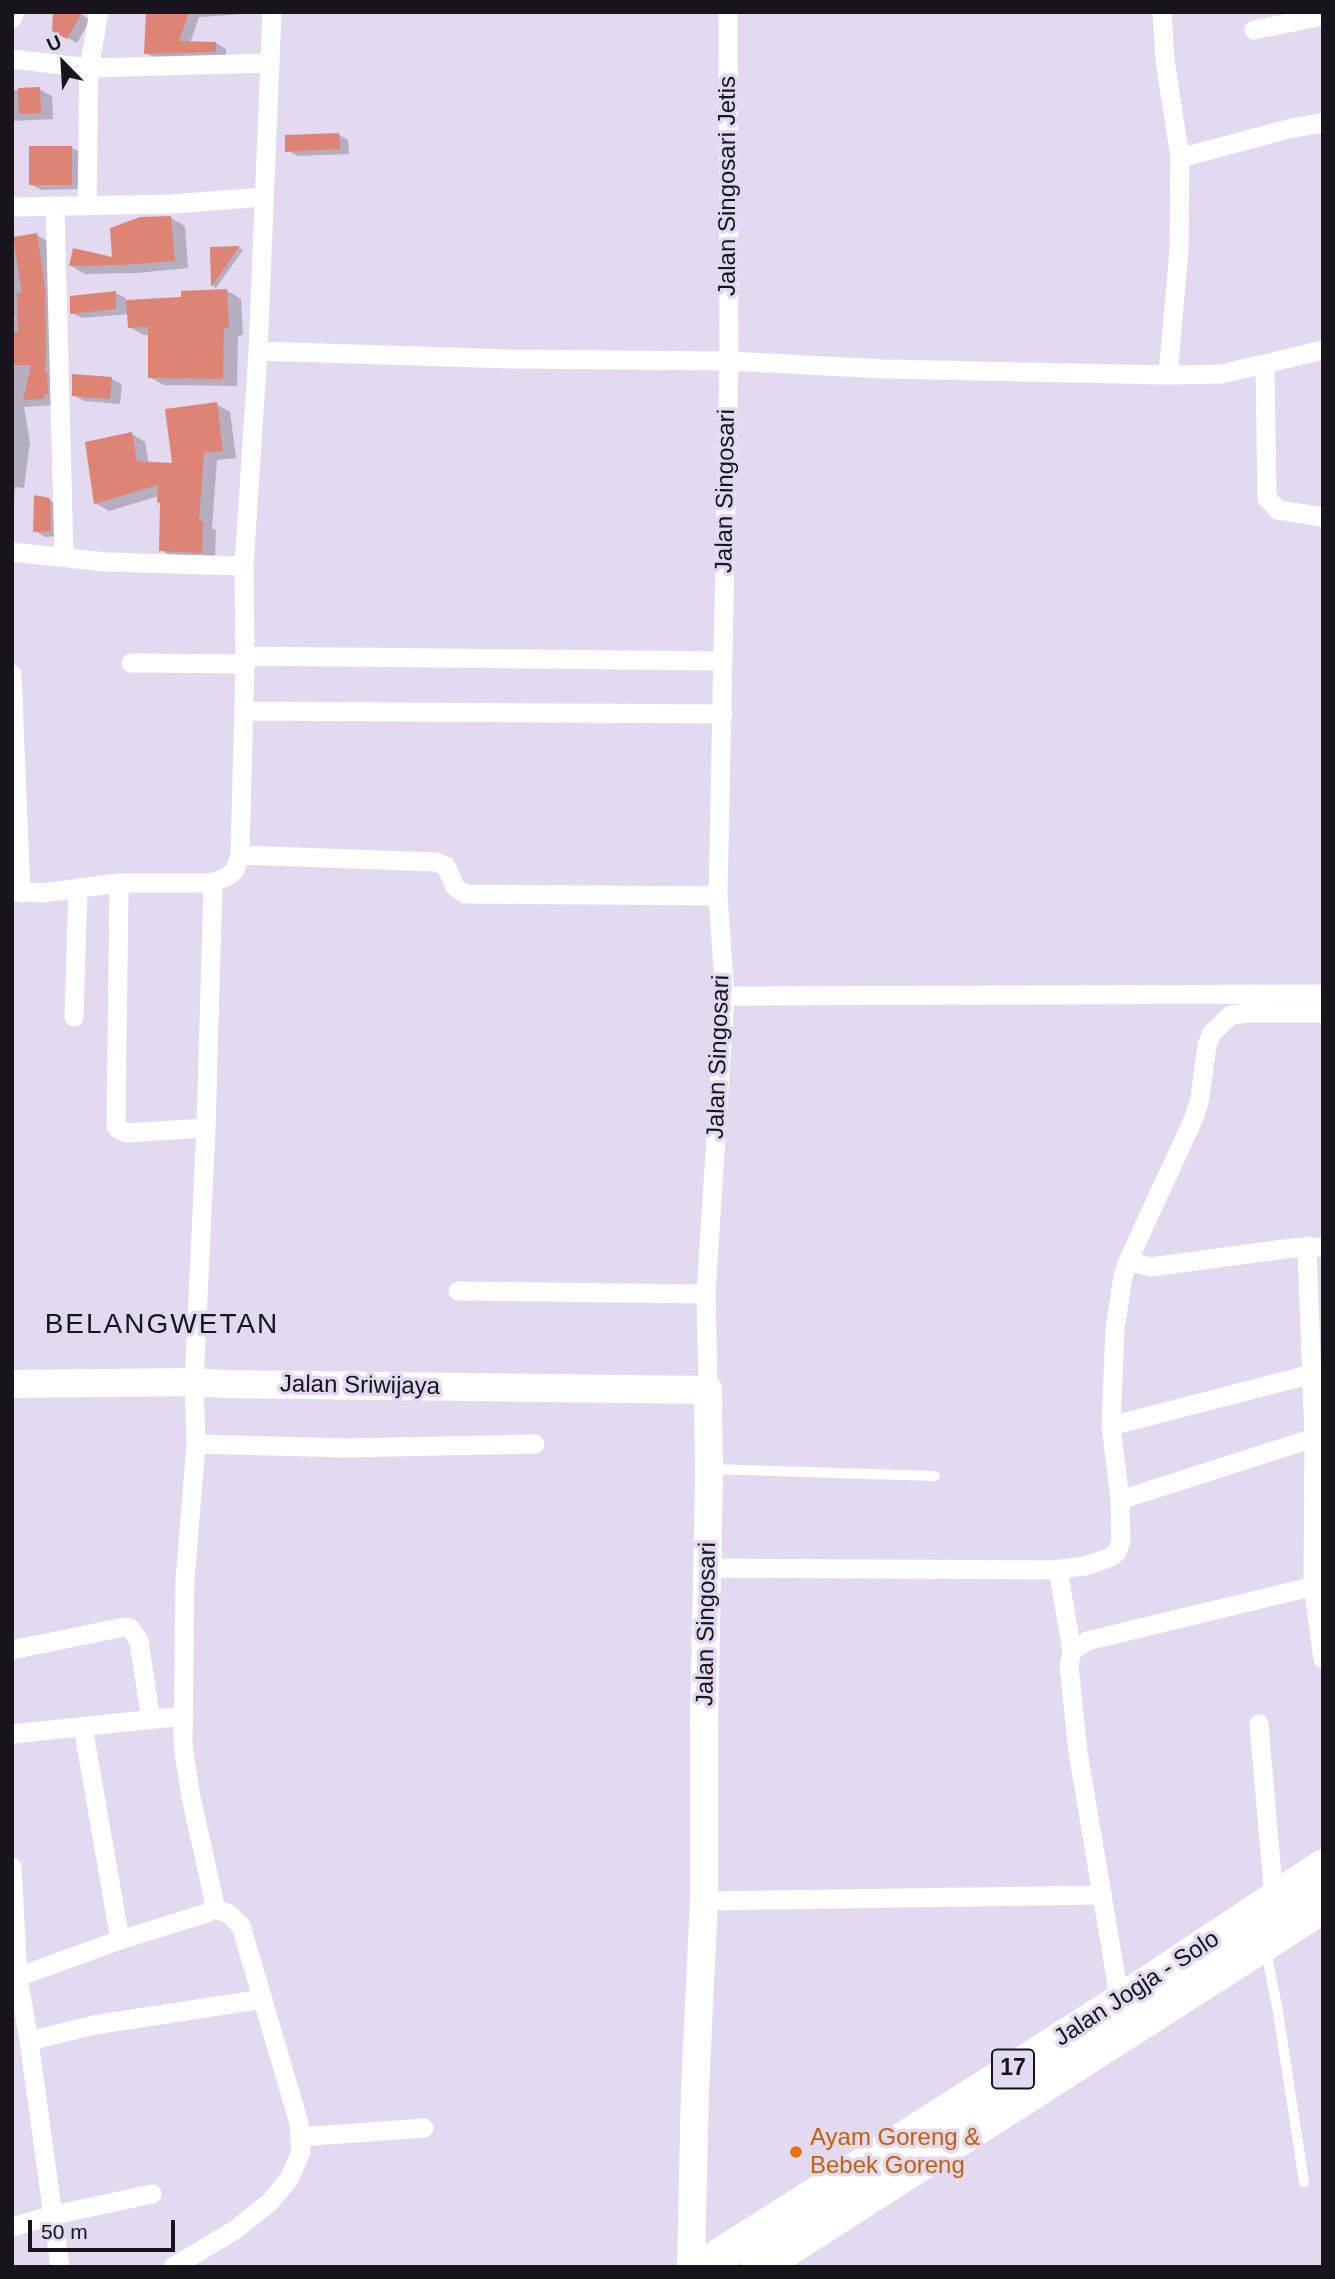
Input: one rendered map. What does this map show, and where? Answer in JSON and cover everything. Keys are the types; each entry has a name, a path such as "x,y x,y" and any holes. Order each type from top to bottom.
{"highway":[{"name":"Jalan Jogja - Solo","path":"748,2259 1120,2002 1323,1867"},
{"name":"Jalan Jogja - Solo","path":"702,2267 748,2259 1323,1906"}],"street":[{"path":"12,19 15,12"},
{"path":"87,206 89,68 99,12"},
{"path":"12,674 17,892 119,883 213,883 235,870 240,855 245,660 244,566 258,351 272,12"},
{"name":"Jalan Singosari Jetis","path":"728,12 729,361"},
{"path":"1162,12 1165,60 1180,158 1179,250 1168,375"},
{"path":"1254,30 1323,16"},
{"path":"12,59 89,68 270,62"},
{"path":"1180,158 1292,128 1323,123"},
{"path":"12,207 172,204 263,197"},
{"path":"55,206 64,557"},
{"path":"258,351 512,359 729,361 885,369 1168,375 1222,374 1323,350"},
{"name":"Jalan Singosari","path":"691,2267 695,2089 704,1901 709,1469 706,1294 725,996 718,896 729,361"},
{"path":"1265,365 1267,498 1278,510 1323,517"},
{"path":"12,552 106,562 244,566"},
{"path":"131,663 245,660 723,660"},
{"path":"244,711 723,714"},
{"path":"240,855 436,862 446,866 455,887 465,894 718,896"},
{"path":"119,883 117,1126 127,1133 206,1128"},
{"path":"15,1978 120,1940 207,1913 213,1908 215,1898 191,1797 183,1746 185,1580 196,1444 194,1382 206,1128 213,883"},
{"path":"74,1017 78,888"},
{"path":"725,996 1323,994"},
{"path":"708,1567 1058,1570 1085,1566 1111,1557 1117,1552 1121,1541 1120,1500 1111,1426 1115,1329 1123,1276 1194,1118 1200,1098 1207,1045 1212,1033 1231,1016 1248,1013 1323,1013"},
{"path":"1128,1261 1151,1266 1315,1247 1312,1374 1319,1436 1318,1585 1323,1659"},
{"path":"458,1291 706,1294"},
{"path":"1111,1426 1312,1374"},
{"name":"Jalan Sriwijaya","path":"12,1384 194,1382 708,1390"},
{"path":"1120,1500 1319,1436"},
{"path":"196,1444 348,1448 535,1444"},
{"path":"1058,1570 1072,1651 1069,1665 1078,1752 1120,2002"},
{"path":"1072,1651 1087,1641 1318,1585"},
{"path":"12,1650 130,1628 139,1641 151,1720"},
{"path":"12,1734 184,1716"},
{"path":"1259,1724 1274,1899"},
{"path":"83,1727 120,1940"},
{"path":"12,1867 15,1978 29,2041 60,2267"},
{"path":"704,1901 1103,1895"},
{"path":"173,2267 235,2230 270,2202 289,2179 301,2152 299,2123 241,1926 229,1914 213,1908"},
{"path":"29,2041 94,2025 262,1999"},
{"path":"299,2137 424,2128"},
{"path":"12,2227 152,2194"}],"lane":[{"path":"709,1469 935,1476"},
{"path":"1264,1943 1278,2012 1304,2182"}],"building":[{"path":"53,12 82,12 67,39 52,31"},
{"path":"146,12 189,13 179,41 216,42 216,52 144,54"},
{"path":"40,87 41,113 19,114 18,88"},
{"path":"339,133 340,149 285,152 285,135"},
{"path":"29,146 72,146 72,185 29,185"},
{"path":"171,216 175,261 69,266 73,248 112,257 110,228 140,217"},
{"path":"37,233 45,288 45,372 48,394 44,394 43,399 23,400 31,365 12,365 12,332 18,332 17,293 22,293 13,237"},
{"path":"240,246 211,287 210,247"},
{"path":"227,289 229,328 224,328 223,379 148,378 148,327 128,328 126,300 181,297 181,291"},
{"path":"116,291 116,309 70,314 70,296"},
{"path":"72,374 112,377 110,399 72,396"},
{"path":"217,402 223,451 204,453 199,521 203,521 202,553 159,551 158,485 94,504 85,442 132,432 137,461 172,463 165,409"},
{"path":"34,495 50,498 51,531 33,532"}],"place":[{"name":"Ayam Goreng & Bebek Goreng","path":"796,2152"}],"district":[{"name":"BELANGWETAN","path":"162,1325"}]}
